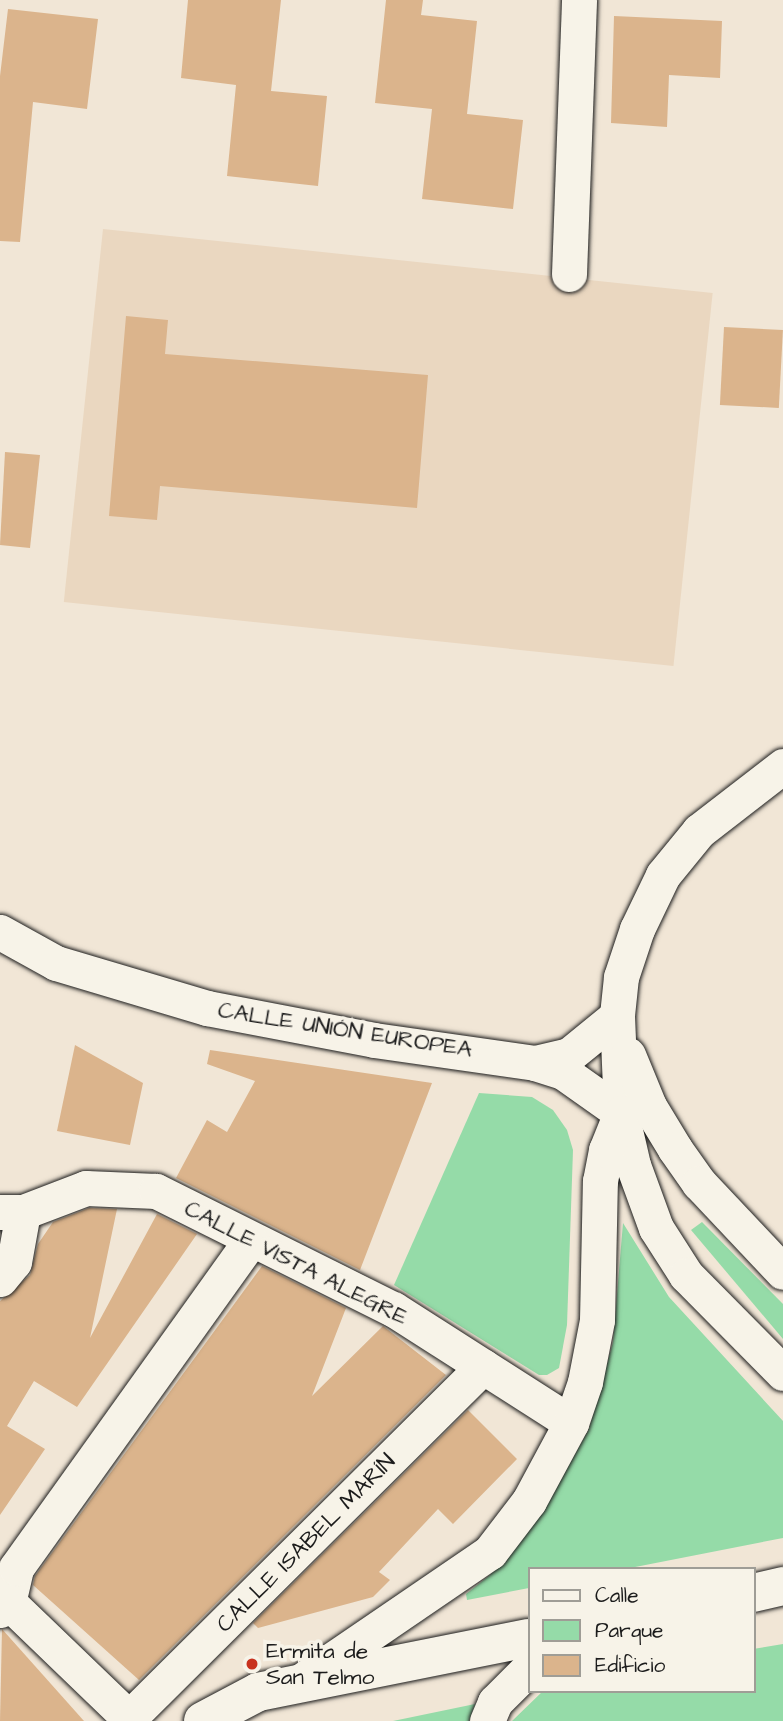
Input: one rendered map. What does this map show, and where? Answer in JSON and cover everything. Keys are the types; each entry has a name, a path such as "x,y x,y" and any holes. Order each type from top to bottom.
{"main road":[{"path":"755,1592 783,1586"},
{"path":"203,1721 258,1692 528,1638"}],"street":[{"path":"569,274 579,0"},
{"path":"783,766 699,831 663,875 633,941 621,977 617,1016 621,1113 633,1165 656,1228 686,1275 783,1373"},
{"name":"CALLE UNIÓN EUROPEA","path":"0,932 56,962 207,1008 374,1040 535,1063 563,1072 621,1113"},
{"path":"617,1016 630,1063 675,1149 699,1183 783,1272"},
{"name":"CALLE UNIÓN EUROPEA","path":"535,1063 569,1055 617,1016"},
{"path":"298,1683 490,1552 529,1501 570,1423 585,1382 597,1320 600,1181 606,1150 621,1113"},
{"name":"CALLE VISTA ALEGRE","path":"12,1212 86,1188 156,1191 393,1309 570,1423"},
{"path":"0,1279 14,1262 12,1212"},
{"path":"130,1719 3,1601 16,1568 251,1240"},
{"name":"CALLE ISABEL MARÍN","path":"130,1719 483,1367"},
{"path":"486,1721 495,1702 528,1669"}],"shaded area":[{"path":"103,229 713,293 673,666 64,602"}],"green space":[{"path":"479,1093 532,1097 553,1110 567,1130 573,1150 567,1325 559,1368 547,1375 539,1375 394,1285"},
{"path":"702,1222 783,1304 783,1339 691,1230"},
{"path":"623,1223 669,1297 783,1421 783,1538 635,1567 528,1567 528,1588 467,1600 466,1594 490,1575 541,1515 589,1429 613,1342"},
{"path":"783,1644 783,1721 512,1721 541,1693 755,1693 755,1649"},
{"path":"475,1704 469,1721 393,1721"}],"building":[{"path":"188,0 281,0 271,91 327,96 318,186 227,176 236,85 181,78"},
{"path":"386,0 423,0 421,15 477,21 467,114 523,120 513,209 422,199 432,109 375,103"},
{"path":"8,9 98,19 87,109 33,102 20,242 0,241 0,76"},
{"path":"614,16 722,21 720,78 669,75 667,127 611,123"},
{"path":"126,316 168,320 165,354 428,375 417,508 160,486 157,520 109,516"},
{"path":"724,327 783,330 779,408 720,405"},
{"path":"5,452 40,455 30,548 0,545"},
{"path":"75,1045 143,1083 130,1145 57,1131"},
{"path":"210,1050 432,1083 360,1270 176,1178 207,1120 227,1132 255,1081 207,1064"},
{"path":"89,1208 117,1209 90,1338 157,1214 197,1234 77,1407 34,1381 7,1426 45,1449 0,1515 0,1301 30,1275 38,1244 53,1222"},
{"path":"262,1266 346,1308 312,1396 383,1326 446,1375 139,1680 33,1585 35,1576"},
{"path":"468,1410 517,1459 453,1524 438,1509 379,1572 390,1580 373,1597 258,1628 253,1623"},
{"path":"2,1629 84,1721 0,1721"}],"place":[{"name":"Ermita de San Telmo","path":"252,1664"}]}
